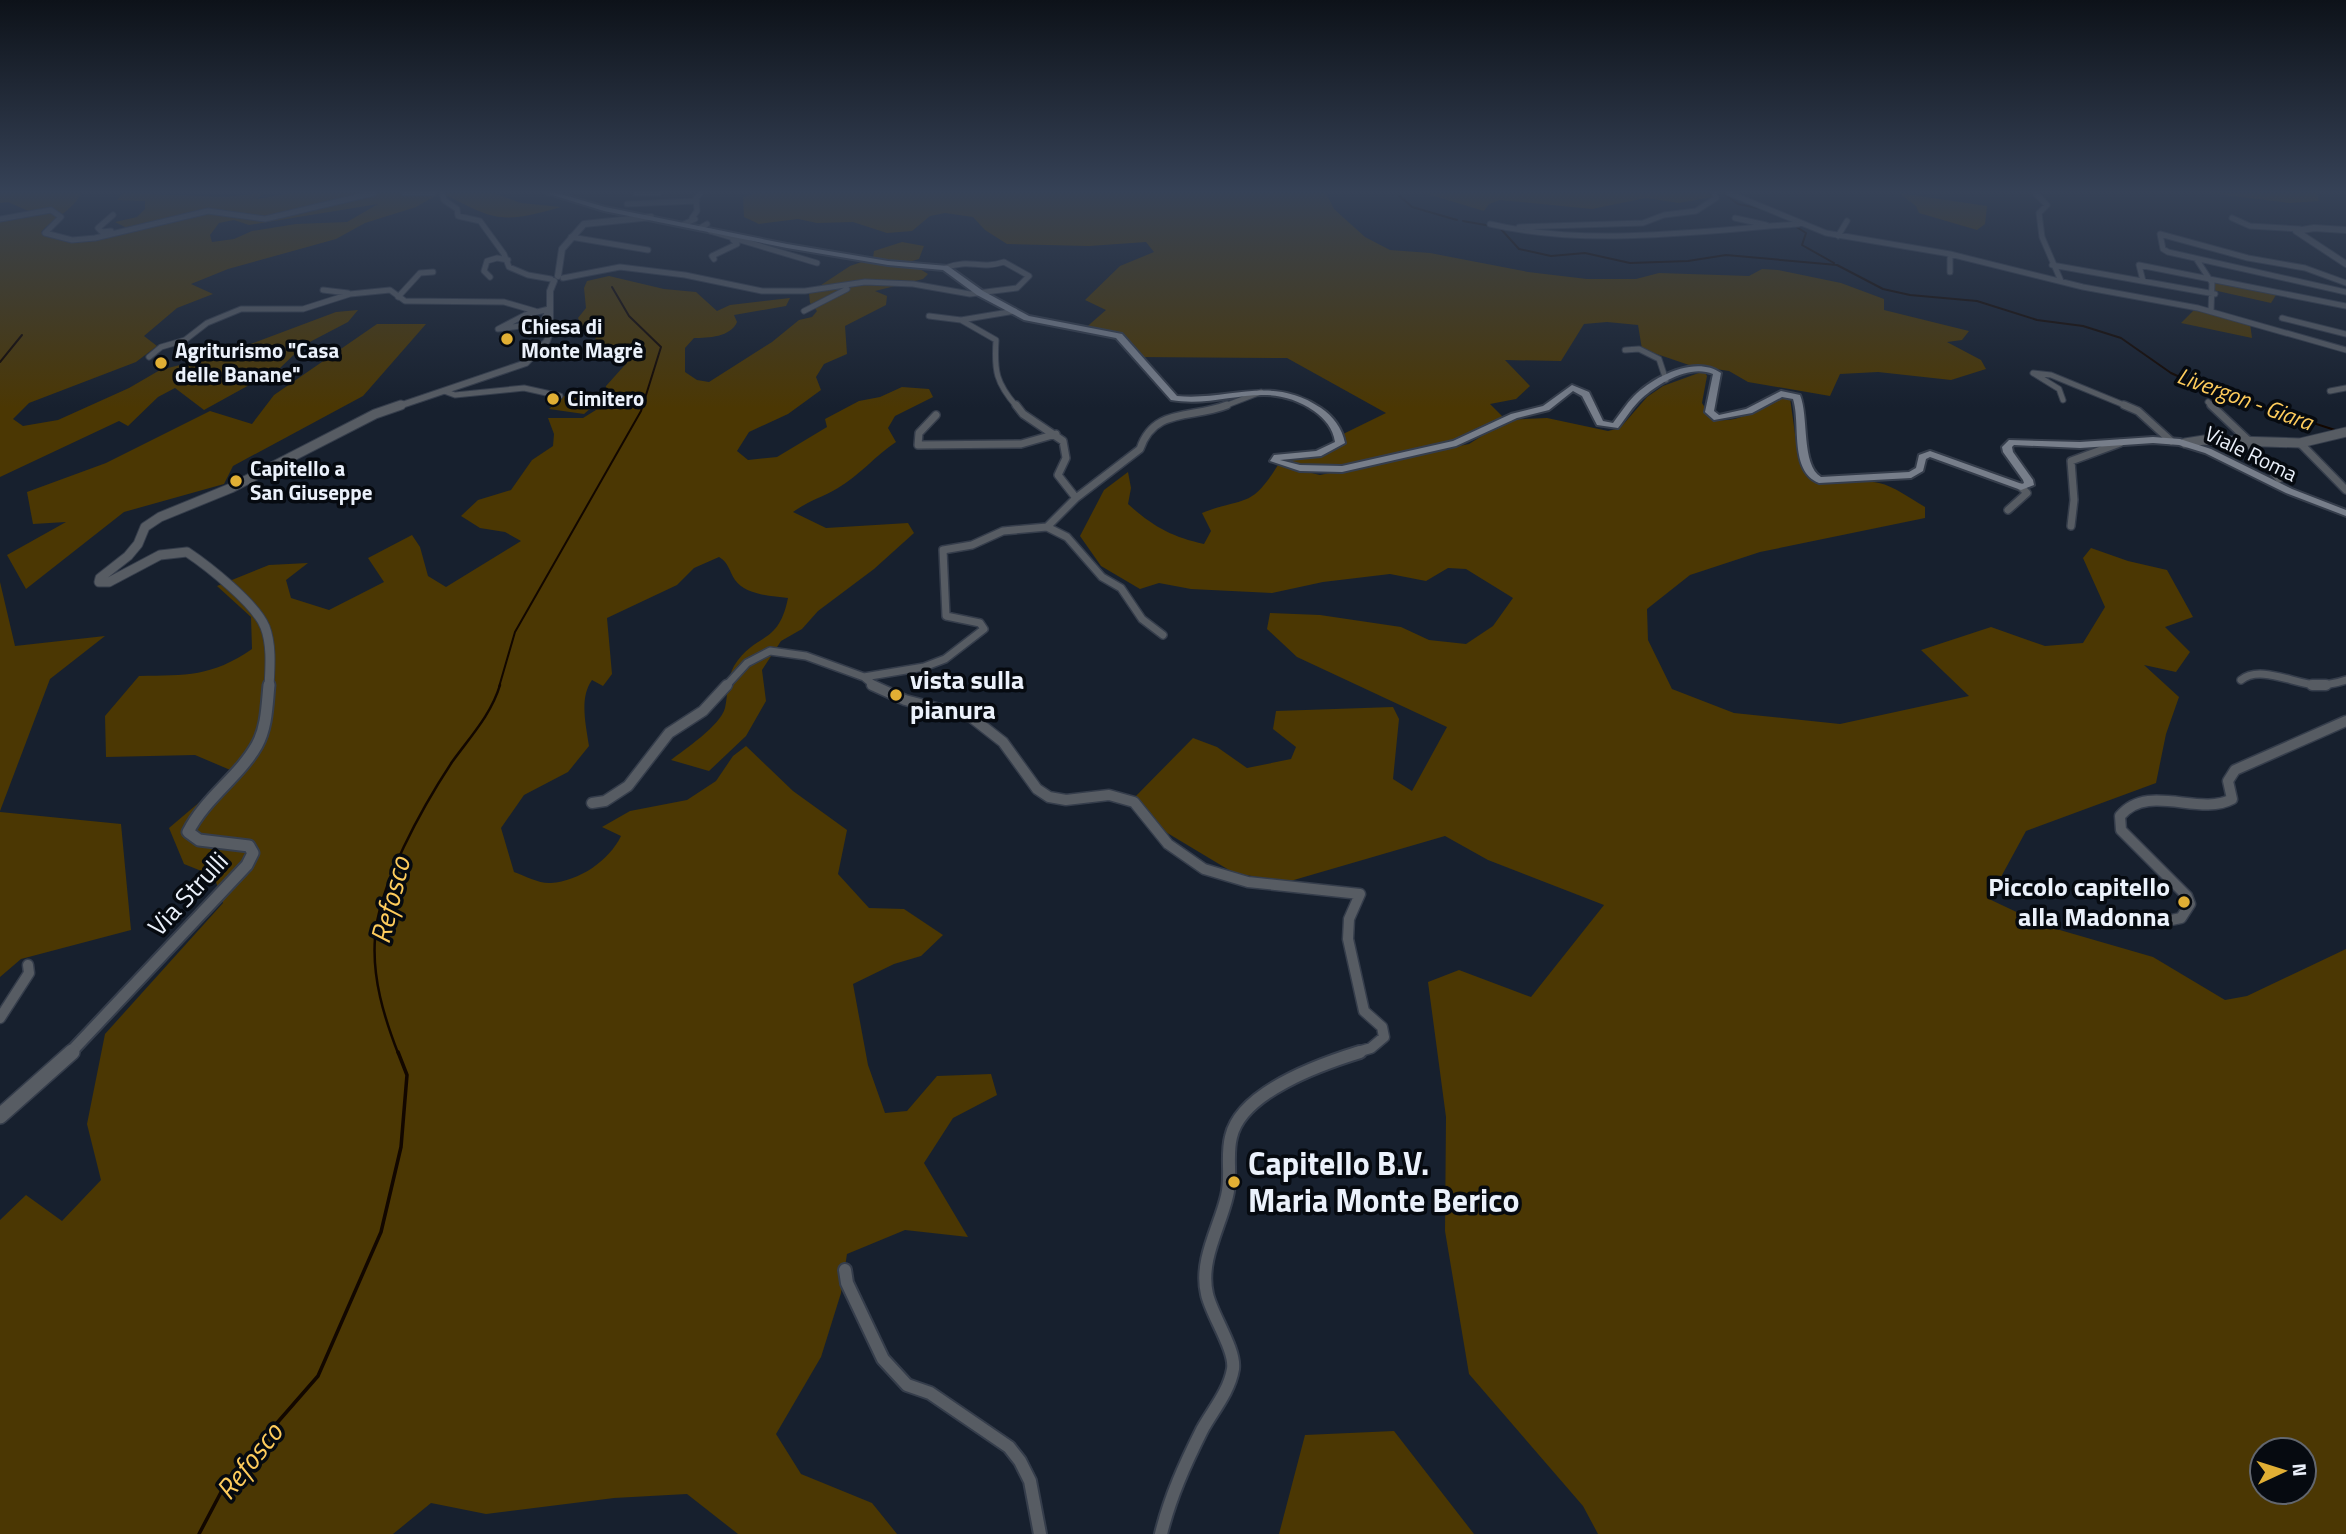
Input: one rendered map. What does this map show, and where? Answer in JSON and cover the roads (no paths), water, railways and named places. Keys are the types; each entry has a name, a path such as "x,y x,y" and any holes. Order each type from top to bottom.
{"main road":[{"path":"906,265 946,268 981,293 1015,312 1046,324 1119,336 1174,398 1285,393 1316,407 1336,430 1339,446 1318,454 1278,457 1275,461 1300,468 1342,469 1456,443 1514,416 1546,408 1572,388 1586,394 1596,420 1606,426 1615,426 1639,396 1693,368 1715,370 1717,373 1709,412 1712,416 1723,418 1749,411 1776,395 1794,395 1799,400 1805,469 1813,479 1826,481 1856,476 1904,476 1917,472 1922,457 1930,454 2021,487"},
{"name":"Viale Roma","path":"2021,487 2029,485 2008,453 2007,447 2012,442 2171,441 2185,443 2283,493 2346,515"}],"street":[{"path":"485,265 484,271 489,277"},
{"path":"509,265 517,271 556,279 621,267 692,276 762,292 805,291 865,282 913,284 959,293 1017,288 1029,276 1009,265"},
{"path":"549,309 534,311 498,329 520,326 531,329 542,323 549,309 559,265"},
{"path":"946,268 955,265"},
{"path":"978,265 987,267 995,265"},
{"path":"1950,265 1950,272"},
{"path":"1993,265 2060,281 2211,311 2346,350"},
{"path":"2052,265 2060,281"},
{"path":"2052,265 2215,294"},
{"path":"2143,281 2139,265 2346,306"},
{"path":"2201,265 2210,277 2215,294 2211,311"},
{"path":"2218,265 2346,292"},
{"path":"2286,265 2305,268 2346,283"},
{"path":"398,297 420,273 433,272"},
{"path":"804,311 841,290 865,282"},
{"path":"323,290 350,294"},
{"path":"149,357 161,347 185,340 206,323 241,309 303,309 350,294 390,290 409,301 510,303 534,311"},
{"path":"444,391 506,372 534,358 552,327 549,309"},
{"path":"929,316 961,320 1015,312"},
{"path":"2283,318 2346,334"},
{"path":"961,320 996,340 994,370 1001,387 1023,414 1063,441 1066,458 1058,475 1076,498"},
{"path":"1625,350 1639,349 1660,359 1666,380"},
{"path":"2063,400 2060,389 2034,373 2050,375 2138,411 2171,441"},
{"path":"444,391 455,395 524,388 560,396 551,403"},
{"path":"2330,391 2346,388"},
{"name":"Via Strulli","path":"0,1116 73,1051 247,865 253,853 250,846 242,843 198,841 187,832 247,758 264,731 268,645 265,624 214,572 187,552 154,556 114,581 102,583 98,580 141,544 145,527 153,520 231,488 375,414 444,391"},
{"path":"1047,527 1076,498 1140,449 1144,437 1159,420 1215,410 1261,392"},
{"path":"2208,402 2249,442 2279,479"},
{"path":"936,415 919,433 918,444 1021,444 1056,434"},
{"path":"2185,443 2204,440 2300,443 2345,432"},
{"path":"2071,526 2074,512 2071,461 2120,443"},
{"path":"2300,443 2344,487"},
{"path":"2008,510 2027,493 2021,487"},
{"path":"592,803 606,801 628,786 669,733 703,710 755,658 779,651 806,656 864,677 924,667 945,659 984,629 983,624 950,618 944,612 943,550 972,545 1003,531 1047,527 1067,537 1102,577 1121,588 1142,619 1163,635"},
{"path":"2241,680 2247,675 2261,675 2313,687 2346,680"},
{"path":"864,677 868,683 905,700 971,717 1003,742 1037,789 1049,797 1066,800 1109,795 1134,802 1158,836 1180,857 1214,873 1246,883 1355,891 1360,894 1349,919 1348,939 1364,1011 1382,1027 1384,1037 1371,1048 1326,1062 1268,1090 1234,1127 1230,1139 1228,1194 1209,1247 1206,1292 1234,1364 1230,1383 1203,1429 1170,1497 1161,1534"},
{"path":"2157,923 2181,918 2190,904 2187,896 2121,830 2118,820 2122,811 2142,801 2221,805 2232,799 2228,781 2235,770 2346,721"},
{"path":"0,1018 29,973 28,965"},
{"path":"845,1270 846,1283 883,1359 907,1385 930,1393 1009,1447 1020,1461 1030,1481 1040,1534"}],"waterway":[{"name":"Livergon - Giara","path":"1832,265 1883,289 1910,295 1977,301 2037,320 2083,326 2121,338 2171,373 2204,388 2335,430"},
{"name":"Refosco","path":"499,687 515,632 641,411 661,347 629,316 612,287"},
{"path":"0,362 22,335"},
{"name":"Refosco","path":"398,1053 384,1011 375,968 375,938 384,895 404,847 428,801 452,762 486,716 500,685"},
{"name":"Refosco","path":"199,1534 228,1479 318,1376 381,1232 401,1147 407,1075 398,1052"}],"place":[{"name":"Chiesa di Monte Magrè","path":"507,339"},
{"name":"Agriturismo \"Casa delle Banane\"","path":"161,363"},
{"name":"Cimitero","path":"553,399"},
{"name":"Capitello a San Giuseppe","path":"236,481"},
{"name":"vista sulla pianura","path":"896,695"},
{"name":"Piccolo capitello alla Madonna","path":"2184,902"},
{"name":"Capitello B.V. Maria Monte Berico","path":"1234,1182"}]}
